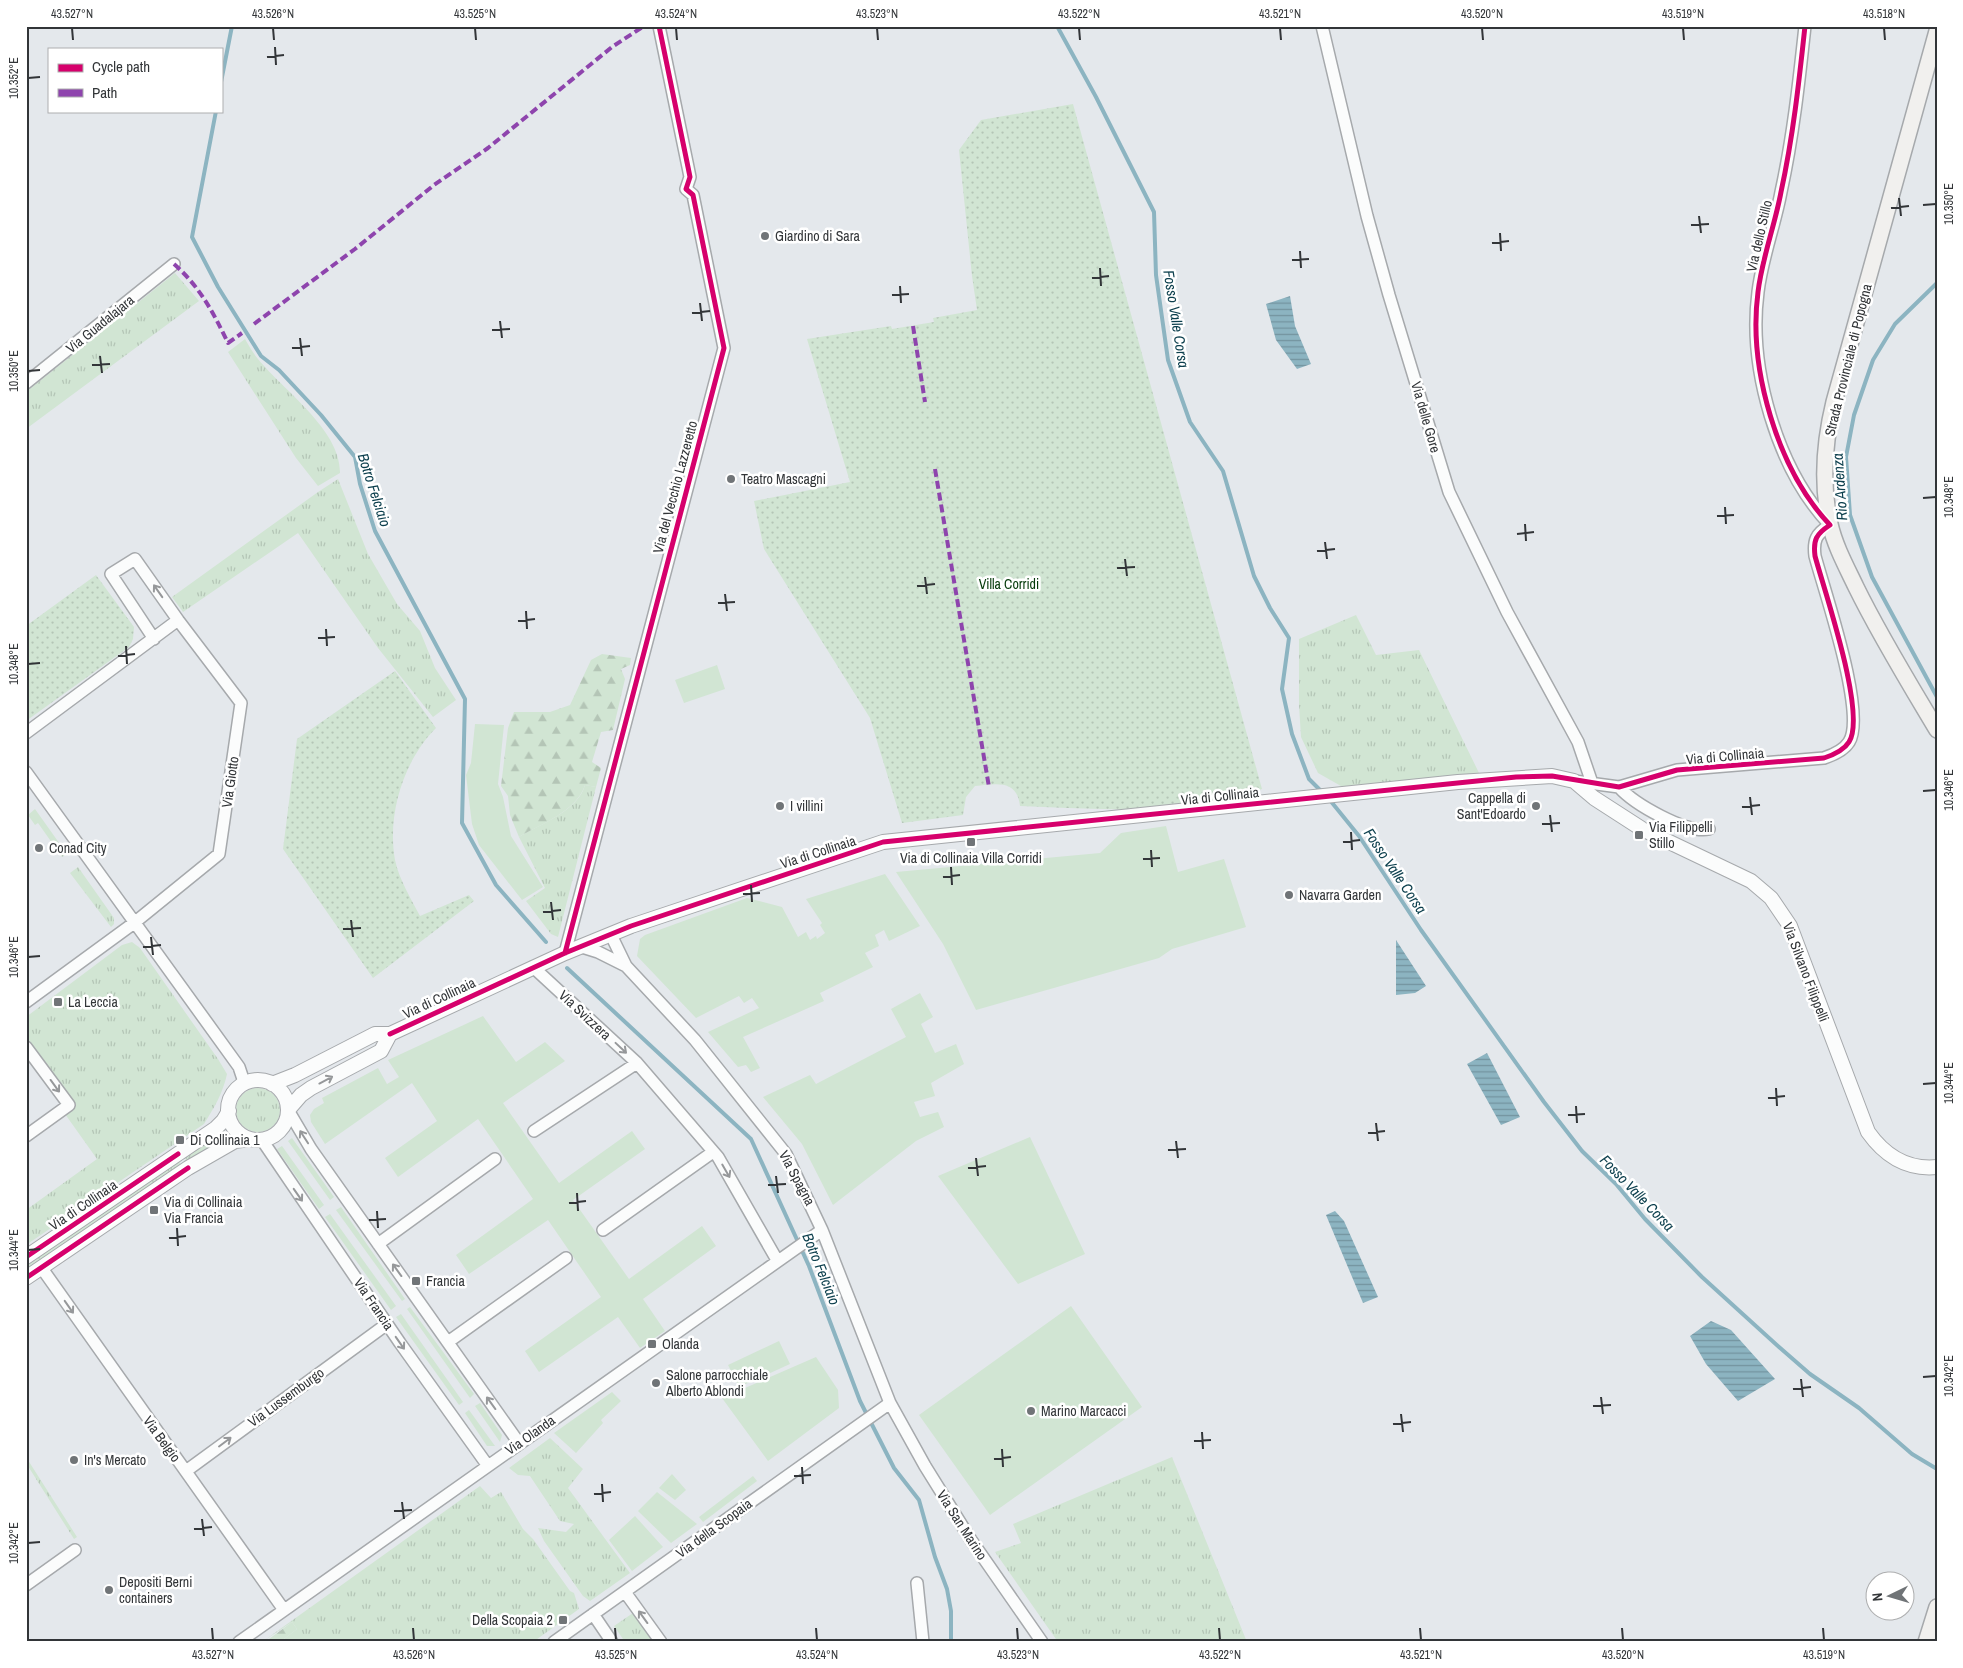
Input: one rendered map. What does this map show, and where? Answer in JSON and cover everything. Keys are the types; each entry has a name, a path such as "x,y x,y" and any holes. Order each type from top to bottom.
{"main road":[{"name":"Strada Provinciale di Popogna","path":"1937,31 1832,411 1824,470 1830,525 1836,545 1870,616 1937,730"},
{"path":"1926,1642 1937,1607"}],"street":[{"name":"Via del Vecchio Lazzeretto","path":"565,953 724,348 693,196 686,189 690,177 659,26"},
{"name":"Via delle Gore","path":"1322,26 1352,162 1449,492 1507,612 1578,742 1592,783"},
{"name":"Via dello Stillo","path":"1806,26 1798,96 1782,192 1758,292 1757,334 1761,384 1768,414 1798,480 1814,508 1830,525"},
{"name":"Via Guadalajara","path":"26,383 174,264"},
{"name":"Via di Collinaia","path":"272,1084 295,1075 375,1034 390,1034 582,946 696,903 883,842 1516,777 1552,776 1619,787 1677,770 1824,758 1845,747 1850,741 1853,734 1854,702 1814,556 1814,544 1817,533 1830,525"},
{"name":"Via Giotto","path":"26,1002 134,923 219,854 241,703 178,620 135,559 110,574 154,639"},
{"path":"26,734 178,620"},
{"path":"26,772 239,1067 244,1082"},
{"name":"Via Silvano Filippelli","path":"1574,781 1594,798 1642,829 1742,876 1770,898 1790,926 1868,1132 1883,1150 1895,1159 1913,1166 1937,1167"},
{"path":"1619,787 1634,801 1676,822 1700,831 1709,830"},
{"name":"Via Spagna","path":"611,935 626,966 695,1040 786,1154 822,1230 890,1403"},
{"name":"Via Spagna","path":"582,946 626,966"},
{"name":"Via Svizzera","path":"533,968 637,1062 713,1152 779,1259"},
{"name":"Via di Collinaia","path":"288,1110 301,1095 311,1088 381,1051 390,1034"},
{"path":"26,1046 68,1105 26,1136"},
{"path":"534,1131 637,1062"},
{"path":"288,1110 283,1126 278,1132 255,1140 234,1129 228,1111 232,1094 244,1082 255,1080 272,1084 284,1094 288,1110 312,1149 519,1442"},
{"name":"Via di Collinaia","path":"26,1257 216,1128 223,1121 228,1111"},
{"name":"Via di Collinaia","path":"26,1278 188,1168 235,1141 255,1140"},
{"name":"Via Francia","path":"255,1140 488,1466"},
{"path":"604,1230 713,1152"},
{"path":"378,1244 495,1159"},
{"name":"Via Olanda","path":"239,1642 488,1466 519,1442 822,1230"},
{"path":"448,1342 566,1258"},
{"name":"Via Belgio","path":"41,1267 284,1610"},
{"name":"Via Lussemburgo","path":"186,1471 387,1324"},
{"name":"Via della Scopaia","path":"554,1642 890,1403"},
{"name":"Via San Marino","path":"890,1403 925,1466 971,1540 1042,1642"},
{"path":"26,1585 75,1550"},
{"path":"916,1583 922,1642"},
{"path":"625,1592 661,1642"},
{"path":"593,1614 612,1642"}],"green space":[{"name":"Villa Corridi","path":"1073,104 1262,789 1224,800 1194,805 1144,809 1094,809 1020,806 1015,791 1010,787 998,784 983,785 975,786 966,797 963,815 902,823 870,718 764,549 754,501 850,482 807,339 891,326 892,329 934,322 933,318 977,310 959,150 981,120"},
{"path":"175,273 199,301 26,429 26,392"},
{"path":"245,339 258,359 321,426 331,441 338,457 340,473 318,486 296,458 228,352"},
{"path":"338,479 368,554 397,604 420,631 435,668 456,700 433,717 378,648 298,533 183,612 172,597"},
{"path":"96,575 134,627 133,639 129,647 26,721 26,626"},
{"path":"1356,615 1376,655 1419,650 1480,775 1348,790 1318,773 1301,737 1299,639"},
{"path":"602,654 631,658 630,665 621,669 625,679 613,730 601,732 592,762 601,768 596,787 585,785 581,794 566,809 519,837 510,815 508,796 501,786 508,728 514,712 550,712 570,705 591,660"},
{"path":"717,665 725,689 684,703 675,680"},
{"path":"395,671 436,728 424,741 415,756 406,772 400,789 393,825 395,860 399,874 420,916 469,895 474,901 373,978 283,849 297,739"},
{"path":"475,724 504,725 498,784 503,797 511,836 543,887 522,900 479,845 472,824 466,775 471,763"},
{"path":"585,785 596,787 558,937 551,934 526,901 545,888 519,837 567,809 581,794"},
{"path":"35,809 67,854 62,857 38,823 35,825 28,815"},
{"path":"1166,826 1178,872 1224,859 1246,927 1172,949 1159,958 976,1010 943,944 896,872 1100,853 1121,833"},
{"path":"78,867 114,918 114,924 111,927 70,873"},
{"path":"885,874 920,926 889,941 884,930 875,935 879,946 865,953 873,967 820,993 824,1001 743,1037 760,1068 751,1072 746,1065 738,1067 708,1032 759,1008 752,998 744,1003 739,996 696,1018 637,956 640,939 645,935 747,898 782,907 798,937 806,932 810,940 816,936 817,939 825,933 820,925 822,923 806,899"},
{"path":"132,942 140,948 218,1059 227,1074 223,1088 204,1124 26,1245 26,1210 97,1159 65,1114 76,1105 26,1036 26,1017 122,945"},
{"path":"920,993 933,1017 921,1024 935,1053 956,1044 964,1064 931,1083 935,1096 914,1102 920,1117 938,1112 944,1127 916,1141 833,1205 802,1144 763,1097 810,1075 816,1084 906,1037 891,1009"},
{"path":"483,1016 516,1062 545,1042 565,1061 503,1103 559,1183 632,1131 645,1149 573,1200 629,1279 702,1226 716,1246 643,1299 665,1331 640,1348 618,1317 539,1372 525,1351 601,1297 548,1220 469,1274 456,1255 533,1199 478,1119 398,1177 385,1158 437,1121 412,1083 325,1144 311,1122 310,1115 314,1109 324,1103 322,1098 378,1068 387,1084 399,1077 388,1060"},
{"path":"262,1088 274,1094 279,1102 279,1118 274,1126 266,1131 254,1132 242,1126 237,1118 236,1106 242,1094 250,1089"},
{"path":"223,1130 226,1136 187,1161 184,1157"},
{"path":"1030,1137 1085,1254 1018,1284 938,1176"},
{"path":"292,1138 334,1197 330,1200 288,1141"},
{"path":"282,1146 324,1205 319,1209 277,1149"},
{"path":"179,1161 181,1165 26,1269 26,1264"},
{"path":"341,1207 405,1299 402,1301 336,1210"},
{"path":"330,1214 396,1306 391,1310 325,1217"},
{"name":"Marino Marcacci","path":"1071,1306 1142,1407 990,1515 919,1415"},
{"path":"410,1307 474,1394 470,1398 407,1309"},
{"path":"401,1314 463,1402 459,1405 396,1317"},
{"path":"779,1341 790,1364 739,1387 728,1365"},
{"path":"816,1357 838,1390 839,1408 768,1461 722,1398"},
{"path":"612,1392 621,1401 601,1420 603,1423 576,1453 554,1433"},
{"path":"480,1403 502,1435 500,1442 475,1406"},
{"path":"469,1410 495,1446 487,1446 465,1413"},
{"path":"550,1438 583,1469 568,1488 630,1573 590,1601 583,1596 544,1541 538,1528 566,1532 574,1524 560,1521 530,1476 518,1475 509,1468"},
{"path":"26,1457 77,1537 74,1539 26,1463"},
{"path":"1172,1457 1247,1642 1058,1642 995,1552 1021,1543 1013,1524"},
{"path":"672,1474 686,1490 675,1500 659,1488"},
{"path":"753,1476 757,1481 703,1522 699,1517"},
{"path":"480,1486 491,1498 501,1492 523,1529 533,1539 570,1591 574,1593 579,1609 533,1642 280,1642 297,1629 292,1622 262,1642"},
{"path":"657,1492 697,1524 671,1543 638,1511"},
{"path":"635,1516 663,1547 632,1571 609,1540"},
{"path":"633,1613 653,1642 625,1642 614,1626"},
{"path":"292,1622 297,1629 280,1642 265,1642"}],"water":[{"path":"1290,296 1295,326 1311,364 1297,369 1276,340 1266,304"},
{"path":"1396,940 1426,986 1415,993 1396,995"},
{"path":"1487,1053 1520,1117 1501,1125 1467,1064"},
{"path":"1335,1211 1344,1221 1378,1297 1363,1303 1326,1215"},
{"path":"1711,1321 1731,1330 1775,1379 1738,1401 1706,1364 1690,1336"}],"waterway":[{"name":"Botro Felciaio","path":"222,77 232,26"},
{"name":"Fosso Valle Corsa","path":"1057,26 1096,97 1154,212 1156,275 1168,360 1190,422 1223,471 1254,576 1270,608 1289,638 1282,689 1292,734 1309,779 1322,792"},
{"name":"Botro Felciaio","path":"216,112 192,237 218,287 261,356 279,370 321,415 355,457 360,484 375,531 465,699 462,823 496,885 546,942"},
{"name":"Rio Ardenza","path":"1937,283 1895,324 1873,360 1854,415 1846,457 1850,515 1872,577 1937,697"},
{"name":"Fosso Valle Corsa","path":"1329,799 1359,836 1421,930 1544,1102 1582,1151 1616,1184 1645,1219 1702,1277 1779,1347 1810,1374 1859,1408 1912,1454 1937,1469"},
{"name":"Botro Felciaio","path":"567,968 751,1139 809,1266 860,1401 894,1468 919,1500 935,1557 947,1589 951,1611 951,1642"}],"marked path":[{"path":"254,324 355,249 434,185 488,148 612,47 644,26"},
{"path":"174,264 199,291 228,343 242,333"},
{"path":"913,326 925,402"},
{"path":"935,469 989,787"}],"cycle path":[{"path":"565,953 724,348 693,195 686,189 690,177 659,26"},
{"path":"390,1034 565,953 631,926 883,842 1516,777 1552,776 1619,787 1677,770 1824,758 1841,750 1849,742 1853,727 1853,706 1842,651 1814,550 1816,538 1821,531 1830,525 1811,502 1795,476 1781,447 1770,416 1762,384 1756,322 1762,267 1789,151 1805,26"},
{"path":"26,1257 178,1154"},
{"path":"26,1278 188,1168"}],"place":[{"name":"Giardino di Sara","path":"765,236"},
{"name":"Teatro Mascagni","path":"731,479"},
{"name":"I villini","path":"780,806"},
{"name":"Cappella di Sant'Edoardo","path":"1536,806"},
{"name":"Via Filippelli Stillo","path":"1639,835"},
{"name":"Via di Collinaia Villa Corridi","path":"971,842"},
{"name":"Conad City","path":"39,848"},
{"name":"Navarra Garden","path":"1289,895"},
{"name":"La Leccia","path":"58,1002"},
{"name":"Di Collinaia 1","path":"180,1140"},
{"name":"Via di Collinaia Via Francia","path":"154,1210"},
{"name":"Francia","path":"416,1281"},
{"name":"Olanda","path":"652,1344"},
{"name":"Salone parrocchiale Alberto Ablondi","path":"656,1383"},
{"name":"Marino Marcacci","path":"1031,1411"},
{"name":"In's Mercato","path":"74,1460"},
{"name":"Depositi Berni containers","path":"109,1590"},
{"name":"Della Scopaia 2","path":"563,1620"}]}
